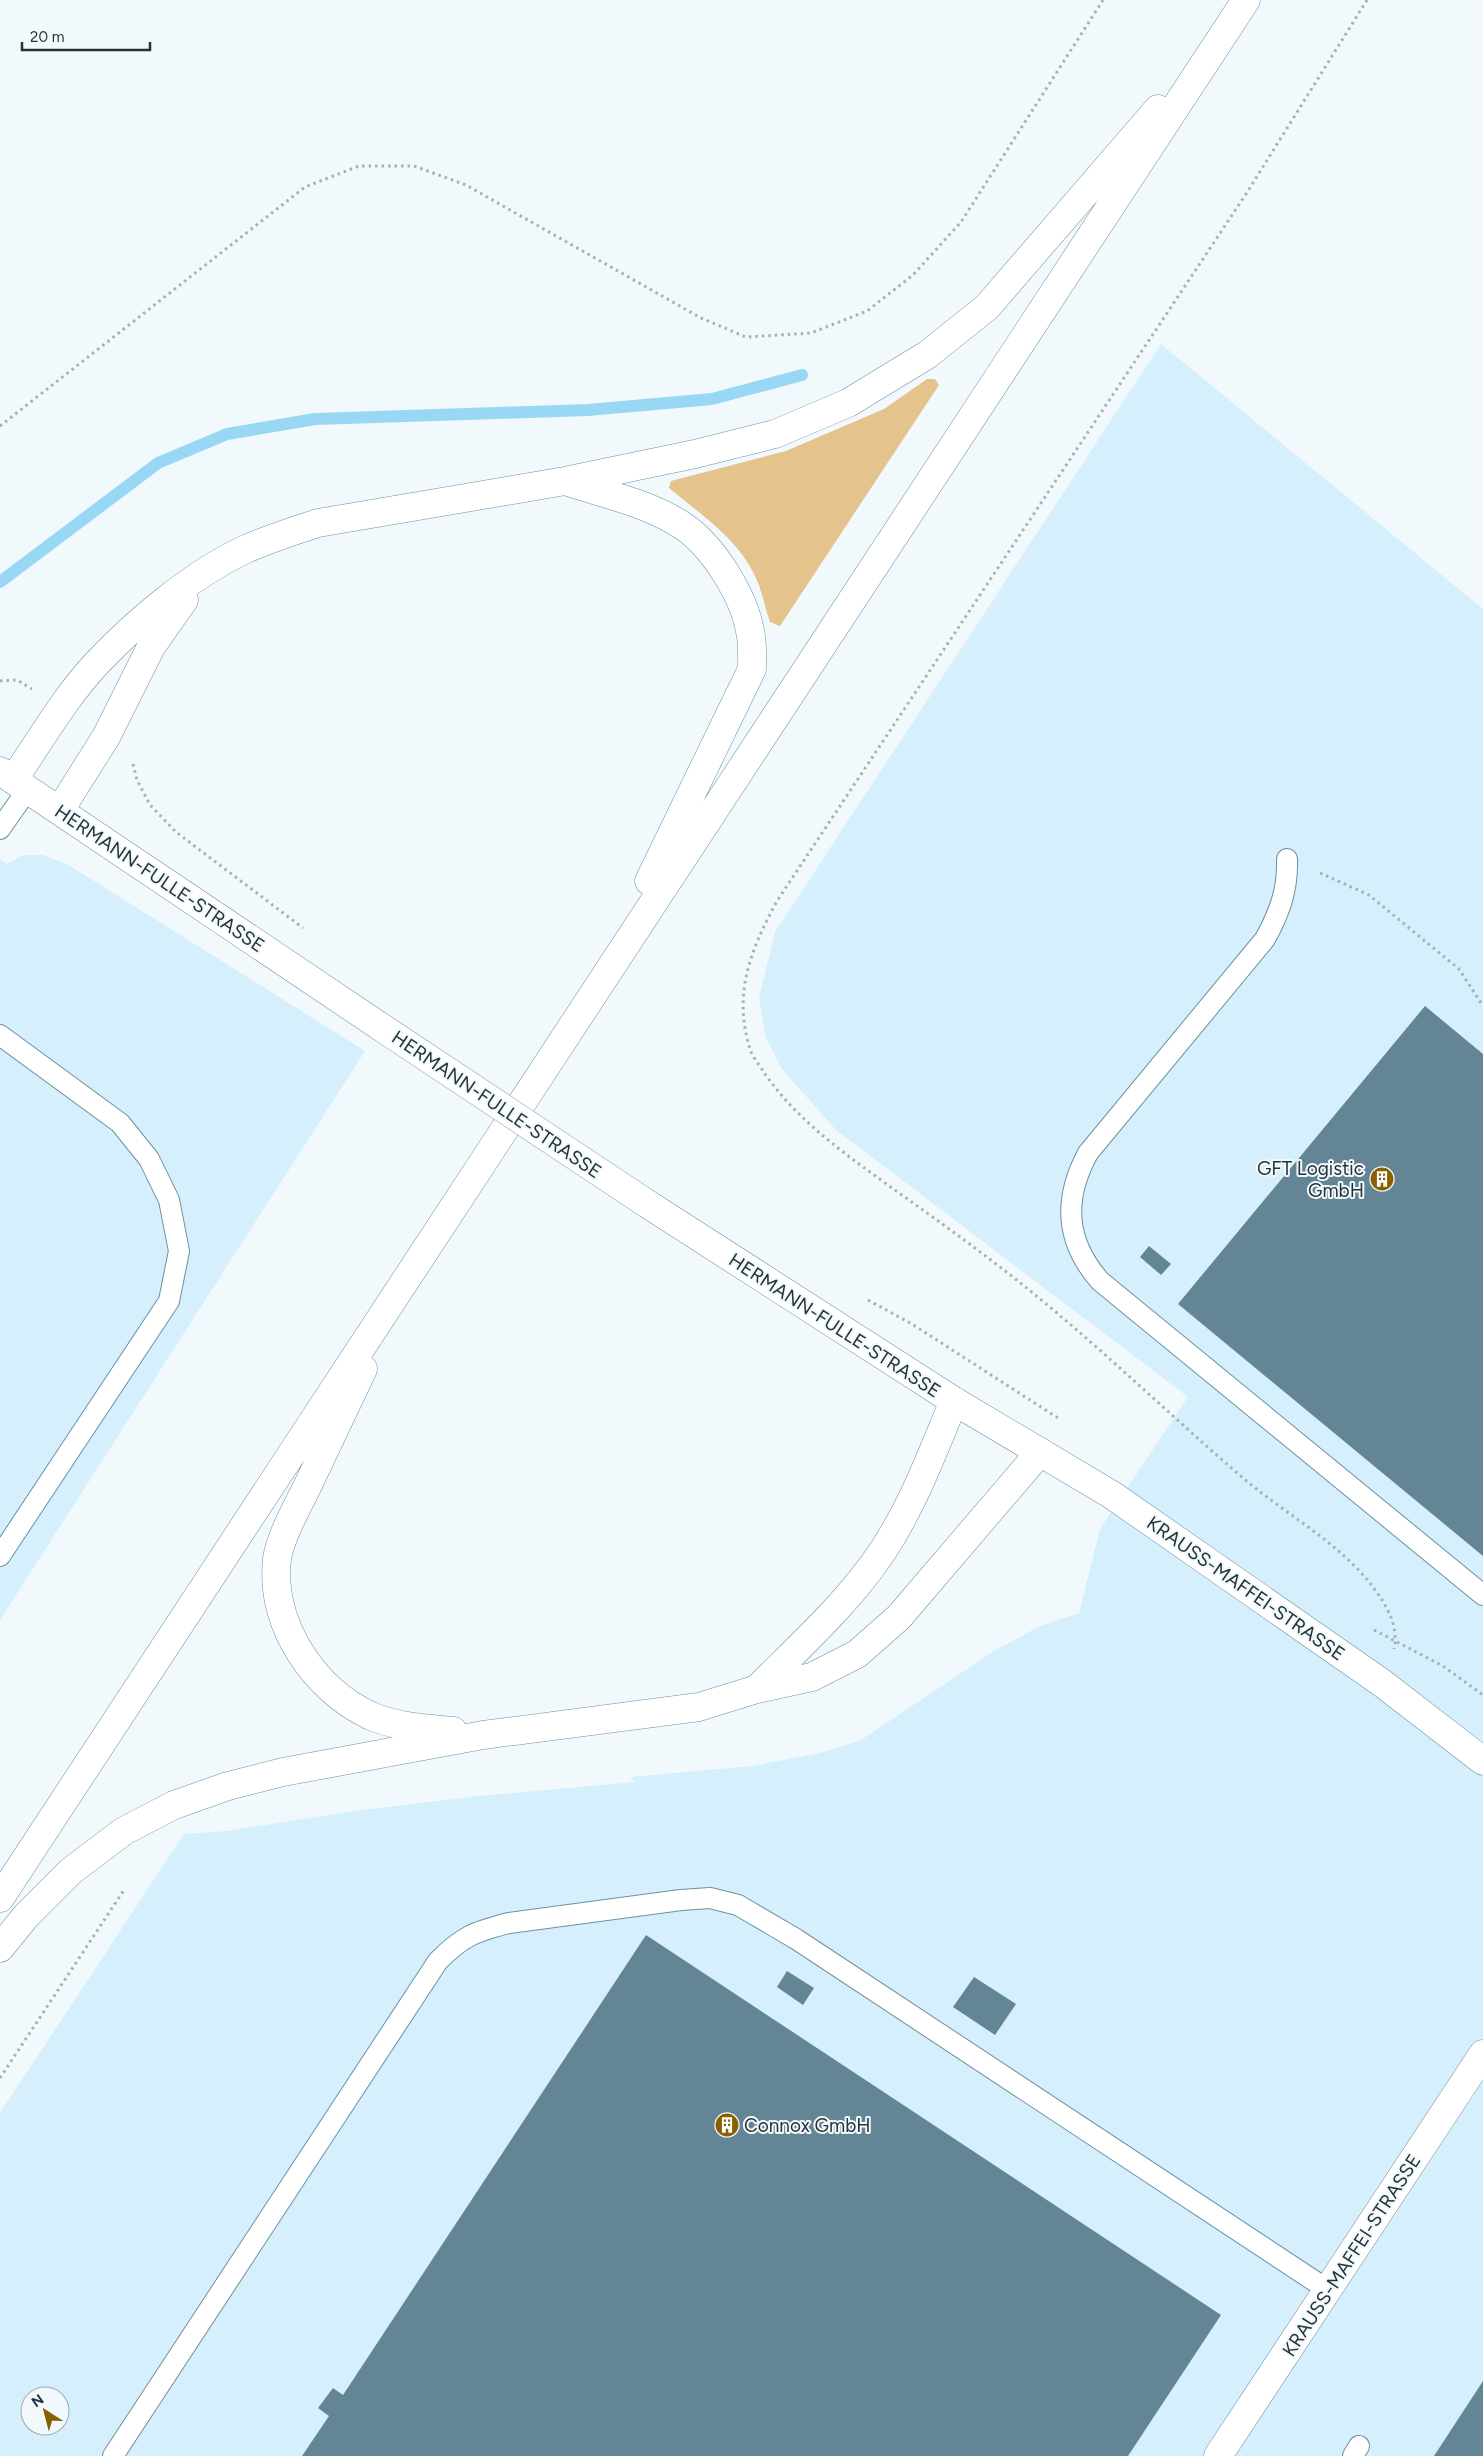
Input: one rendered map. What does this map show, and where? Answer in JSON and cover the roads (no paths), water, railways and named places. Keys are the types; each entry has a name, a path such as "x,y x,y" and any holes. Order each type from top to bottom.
{"main road":[{"path":"14,780 62,709 96,664 131,630 205,573 242,551 282,534 318,523 565,481 695,454 775,434 848,402 927,355 987,307 1239,11"},
{"path":"0,1898 410,1270 1239,11"},
{"path":"565,481 657,512 684,526 703,543 719,563 737,595 750,631 752,669 720,739 593,994"},
{"path":"60,810 106,737 151,647 172,614 205,573"},
{"name":"HERMANN-FULLE-STRASSE","path":"14,780 646,1203 998,1428"},
{"path":"410,1270 291,1518 277,1558 278,1591 286,1623 299,1652 319,1678 343,1700 372,1716 404,1726 483,1735"},
{"path":"757,1689 814,1633 866,1574 885,1548 926,1467 954,1401"},
{"name":"KRAUSS-MAFFEI-STRASSE","path":"998,1428 1112,1495 1382,1683 1483,1762"},
{"path":"0,1948 26,1916 71,1871 124,1831 174,1805 228,1786 283,1772 483,1735 668,1712 812,1677 857,1654 899,1617 1040,1452"},
{"name":"KRAUSS-MAFFEI-STRASSE","path":"1218,2456 1483,2054"}],"lane":[{"path":"0,829 14,780"},
{"path":"1287,859 1288,880 1284,900 1266,939 1088,1153 1079,1169 1070,1203 1074,1238 1089,1268 1100,1281 1483,1595"},
{"path":"0,1035 120,1124 149,1158 169,1200 179,1251 169,1301 0,1556"},
{"path":"113,2456 438,1961 457,1942 481,1930 509,1923 681,1900 710,1898 738,1906 796,1939 1328,2290"}],"waterway":[{"path":"0,582 158,463 227,434 315,419 588,410 712,399 802,375"}],"place":[{"name":"GFT Logistic GmbH","path":"1382,1179"},
{"name":"Connox GmbH","path":"727,2125"}]}
